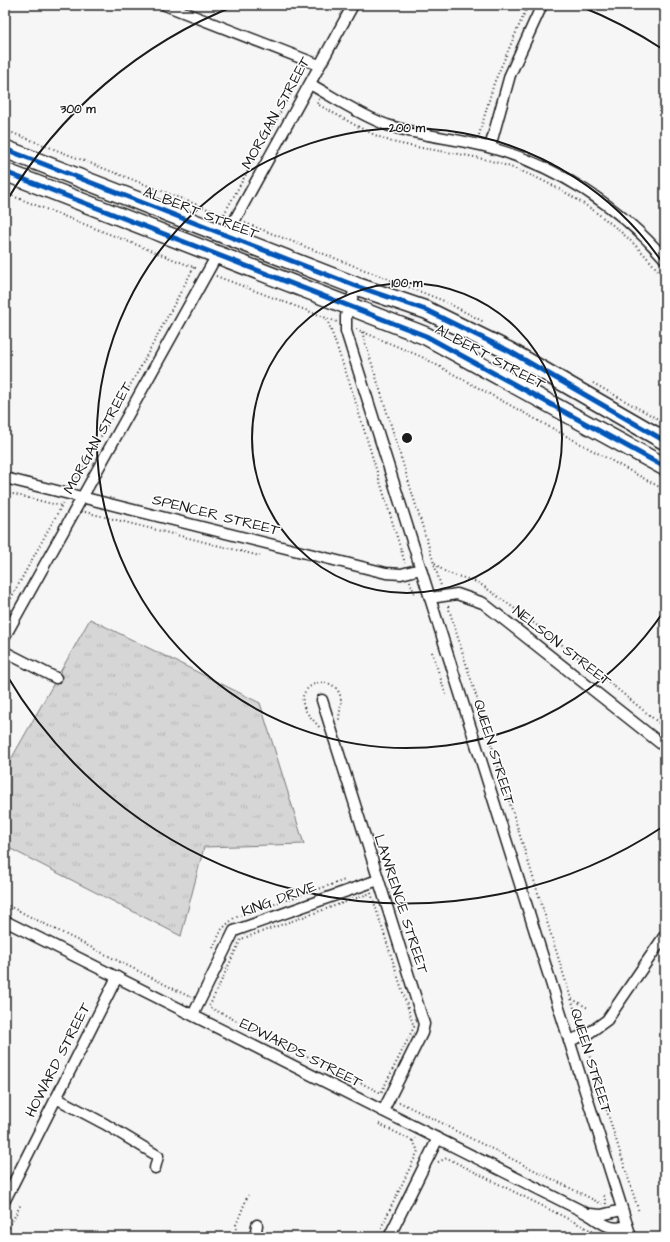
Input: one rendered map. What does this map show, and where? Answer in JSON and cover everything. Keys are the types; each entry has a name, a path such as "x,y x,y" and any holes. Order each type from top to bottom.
{"highway":[{"name":"ALBERT STREET","path":"5,150 356,286 426,310 510,351 665,441"},
{"name":"ALBERT STREET","path":"5,172 426,336 665,467"}],"street":[{"path":"165,5 319,65"},
{"name":"MORGAN STREET","path":"226,236 353,5"},
{"path":"490,147 510,75 542,5"},
{"path":"310,84 362,114 389,125 490,147 548,170 589,192 628,222 665,259"},
{"name":"MORGAN STREET","path":"5,636 217,255"},
{"name":"QUEEN STREET","path":"356,286 348,306 346,325 430,598 631,1237"},
{"name":"SPENCER STREET","path":"5,478 386,573 408,573 421,569"},
{"name":"NELSON STREET","path":"430,598 444,595 466,596 487,606 665,747"},
{"path":"5,652 56,678"},
{"name":"LAWRENCE STREET","path":"322,700 424,1026 422,1033 383,1111"},
{"name":"KING DRIVE","path":"193,1015 234,931 378,880"},
{"name":"EDWARDS STREET","path":"5,921 438,1138 584,1212 611,1228 615,1229 628,1226"},
{"path":"569,1041 583,1036 599,1027 610,1016 665,935"},
{"name":"HOWARD STREET","path":"5,1200 117,977"},
{"path":"56,1098 106,1124 158,1156 155,1168"},
{"path":"385,1235 438,1138"},
{"name":"EDWARDS STREET","path":"584,1212 598,1216 622,1210"},
{"path":"255,1237 257,1225"}],"path":[{"path":"223,215 308,61"},
{"path":"5,130 444,300 485,323"},
{"path":"487,160 521,172 554,187 585,205 606,220 637,248 665,280"},
{"path":"5,193 207,273 346,325 422,356 665,490"},
{"path":"5,609 68,494 140,368 194,267"},
{"path":"327,319 350,384 414,595"},
{"path":"362,332 639,1212"},
{"path":"589,380 665,423"},
{"path":"5,492 260,556"},
{"path":"434,562 448,574 479,583 529,618 665,728"},
{"path":"432,652 446,695"},
{"path":"371,893 414,1027 381,1093 209,1006 241,938 371,893"},
{"path":"5,904 190,997"},
{"path":"571,997 578,1004 588,1008"},
{"path":"399,1102 606,1206 604,1196 616,1192"},
{"path":"379,1124 413,1141 418,1151 384,1220 385,1235"},
{"path":"413,1141 419,1129"},
{"path":"416,1156 436,1166 438,1161 447,1158 604,1237"},
{"path":"238,1237 236,1225 248,1195"},
{"path":"5,1236 21,1204"}],"green space":[{"path":"90,619 260,703 304,844 204,847 181,936 5,846 5,770"}],"cycle path":[{"path":"5,149 356,286 426,310 509,351 665,441"},
{"path":"5,172 426,336 665,467"}]}
